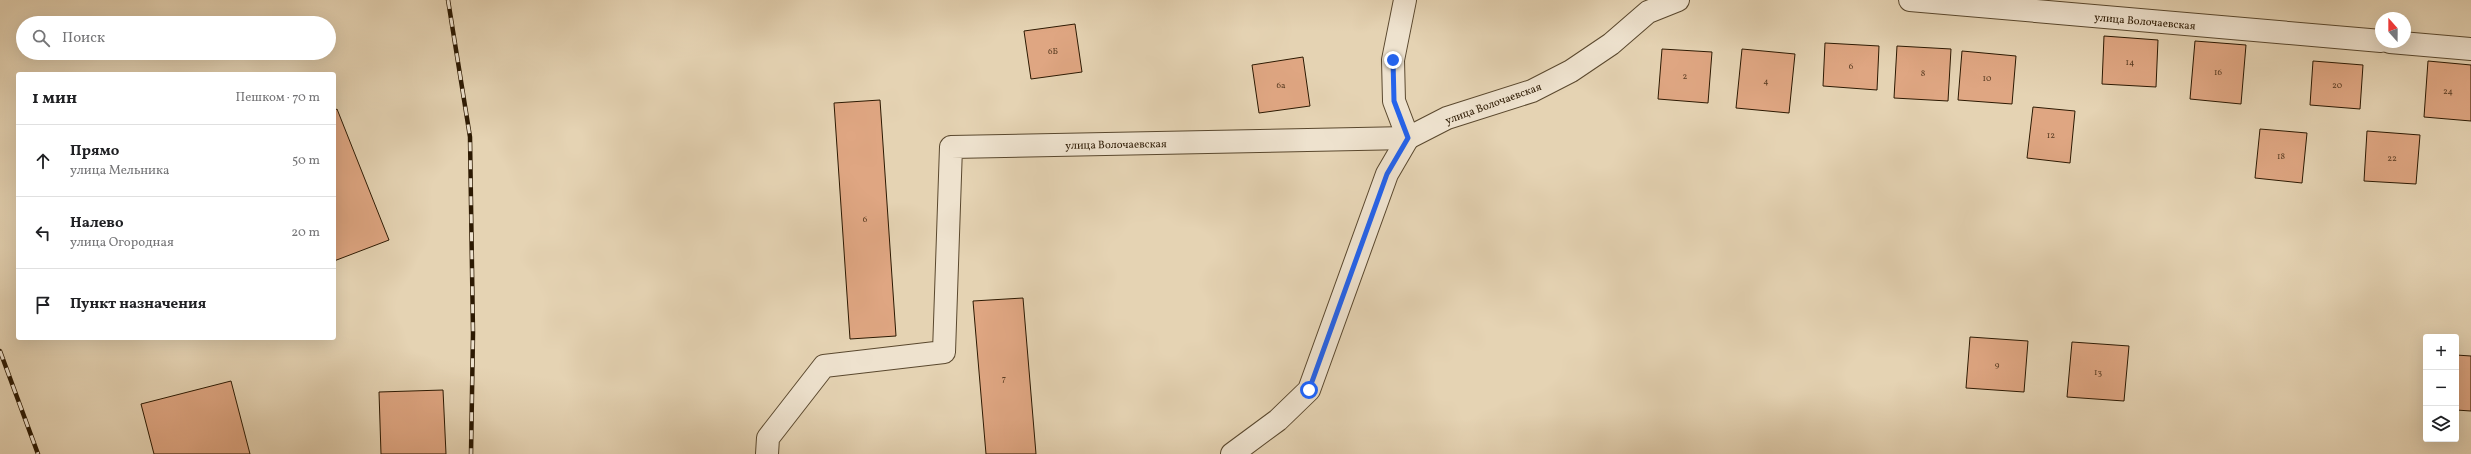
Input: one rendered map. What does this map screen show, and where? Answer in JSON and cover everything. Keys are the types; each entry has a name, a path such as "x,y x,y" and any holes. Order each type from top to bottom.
{"street":[{"path":"1232,454 1278,420 1309,390 1387,174 1408,138 1394,101 1393,60 1405,0"},
{"name":"улица Волочаевская","path":"767,454 768,438 824,366 944,352 951,147 1408,138 1447,118 1532,91 1571,71 1611,44 1648,12 1678,0"},
{"name":"улица Волочаевская","path":"1910,0 2375,40"},
{"path":"2411,44 2471,49"}],"building":[{"path":"1075,24 1082,72 1031,79 1024,31"},
{"path":"2104,36 2158,40 2156,87 2102,84"},
{"path":"2195,41 2246,45 2241,104 2190,99"},
{"path":"1825,43 1879,46 1877,90 1823,86"},
{"path":"1897,46 1951,49 1948,101 1894,98"},
{"path":"1662,49 1712,52 1708,103 1658,99"},
{"path":"1742,49 1795,54 1789,113 1736,108"},
{"path":"1962,51 2016,56 2012,104 1958,100"},
{"path":"1303,57 1310,106 1259,113 1252,65"},
{"path":"2313,61 2363,65 2360,109 2310,105"},
{"path":"2428,61 2471,65 2471,121 2424,117"},
{"path":"880,100 896,336 850,339 834,103"},
{"path":"2033,107 2075,111 2070,163 2027,158"},
{"path":"337,109 389,240 336,260"},
{"path":"2260,129 2307,133 2302,183 2255,178"},
{"path":"2367,131 2420,135 2416,184 2364,181"},
{"path":"1023,298 1036,454 986,454 973,301"},
{"path":"1970,337 2028,341 2024,392 1966,388"},
{"path":"2072,342 2129,346 2124,401 2067,397"},
{"path":"2459,355 2471,356 2471,411 2459,410"},
{"path":"231,381 250,454 154,454 141,404"},
{"path":"443,390 446,454 381,454 379,392"}],"railway":[{"path":"448,0 470,137 473,333 471,454"},
{"path":"0,351 38,454"}],"route":[{"path":"1309,390 1387,174 1408,138 1394,101 1393,60"}]}
